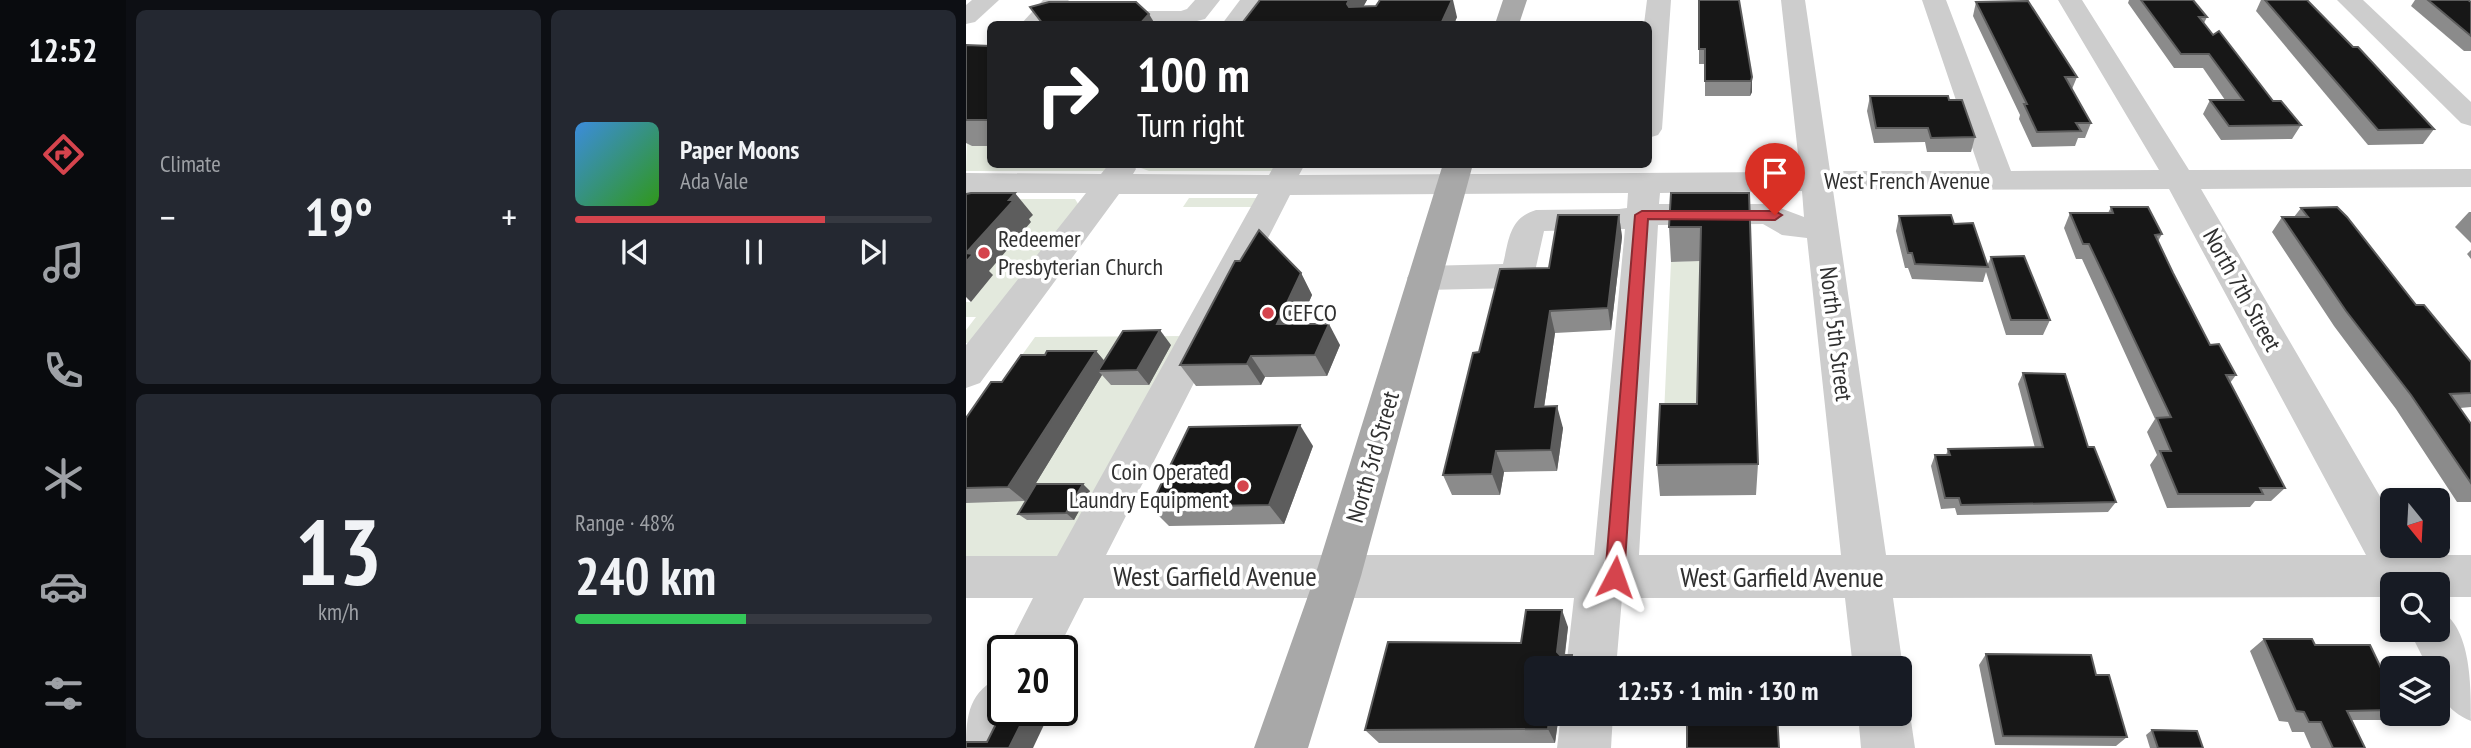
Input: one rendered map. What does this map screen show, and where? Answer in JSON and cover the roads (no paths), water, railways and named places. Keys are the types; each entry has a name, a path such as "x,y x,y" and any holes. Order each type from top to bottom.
{"main road":[{"path":"1508,21 1515,0"},
{"name":"North 3rd Street","path":"1281,748 1338,576 1454,175"}],"street":[{"path":"1036,21 1057,0"},
{"path":"1036,21 1181,18 1196,13 1208,0"},
{"path":"1236,21 1253,0"},
{"path":"1652,82 1659,0"},
{"name":"North 5th Street","path":"1793,0 1876,656"},
{"path":"1934,0 1999,181"},
{"name":"North 7th Street","path":"2070,0 2180,180 2399,572"},
{"path":"2349,0 2471,117"},
{"path":"966,373 1118,173"},
{"path":"966,183 1118,173 1454,175 1644,188 1716,199 1769,214 1794,227 1823,228"},
{"path":"1040,635 1284,174"},
{"name":"West French Avenue","path":"1716,199 1818,181 2471,178"},
{"path":"1424,278 1517,276 1532,223 1619,220 1644,188"},
{"path":"1593,656 1608,577 1644,188"},
{"name":"West Garfield Avenue","path":"2450,578 2471,576"},
{"name":"West Garfield Avenue","path":"966,577 1866,577 2380,581"},
{"path":"2440,642 2471,695"},
{"path":"978,748 990,726"},
{"path":"1584,748 1586,726"},
{"path":"1885,726 1888,748"}],"place":[{"name":"Redeemer Presbyterian Church","path":"984,253"},
{"name":"CEFCO","path":"1268,313"},
{"name":"Coin Operated Laundry Equipment","path":"1243,486"}]}
